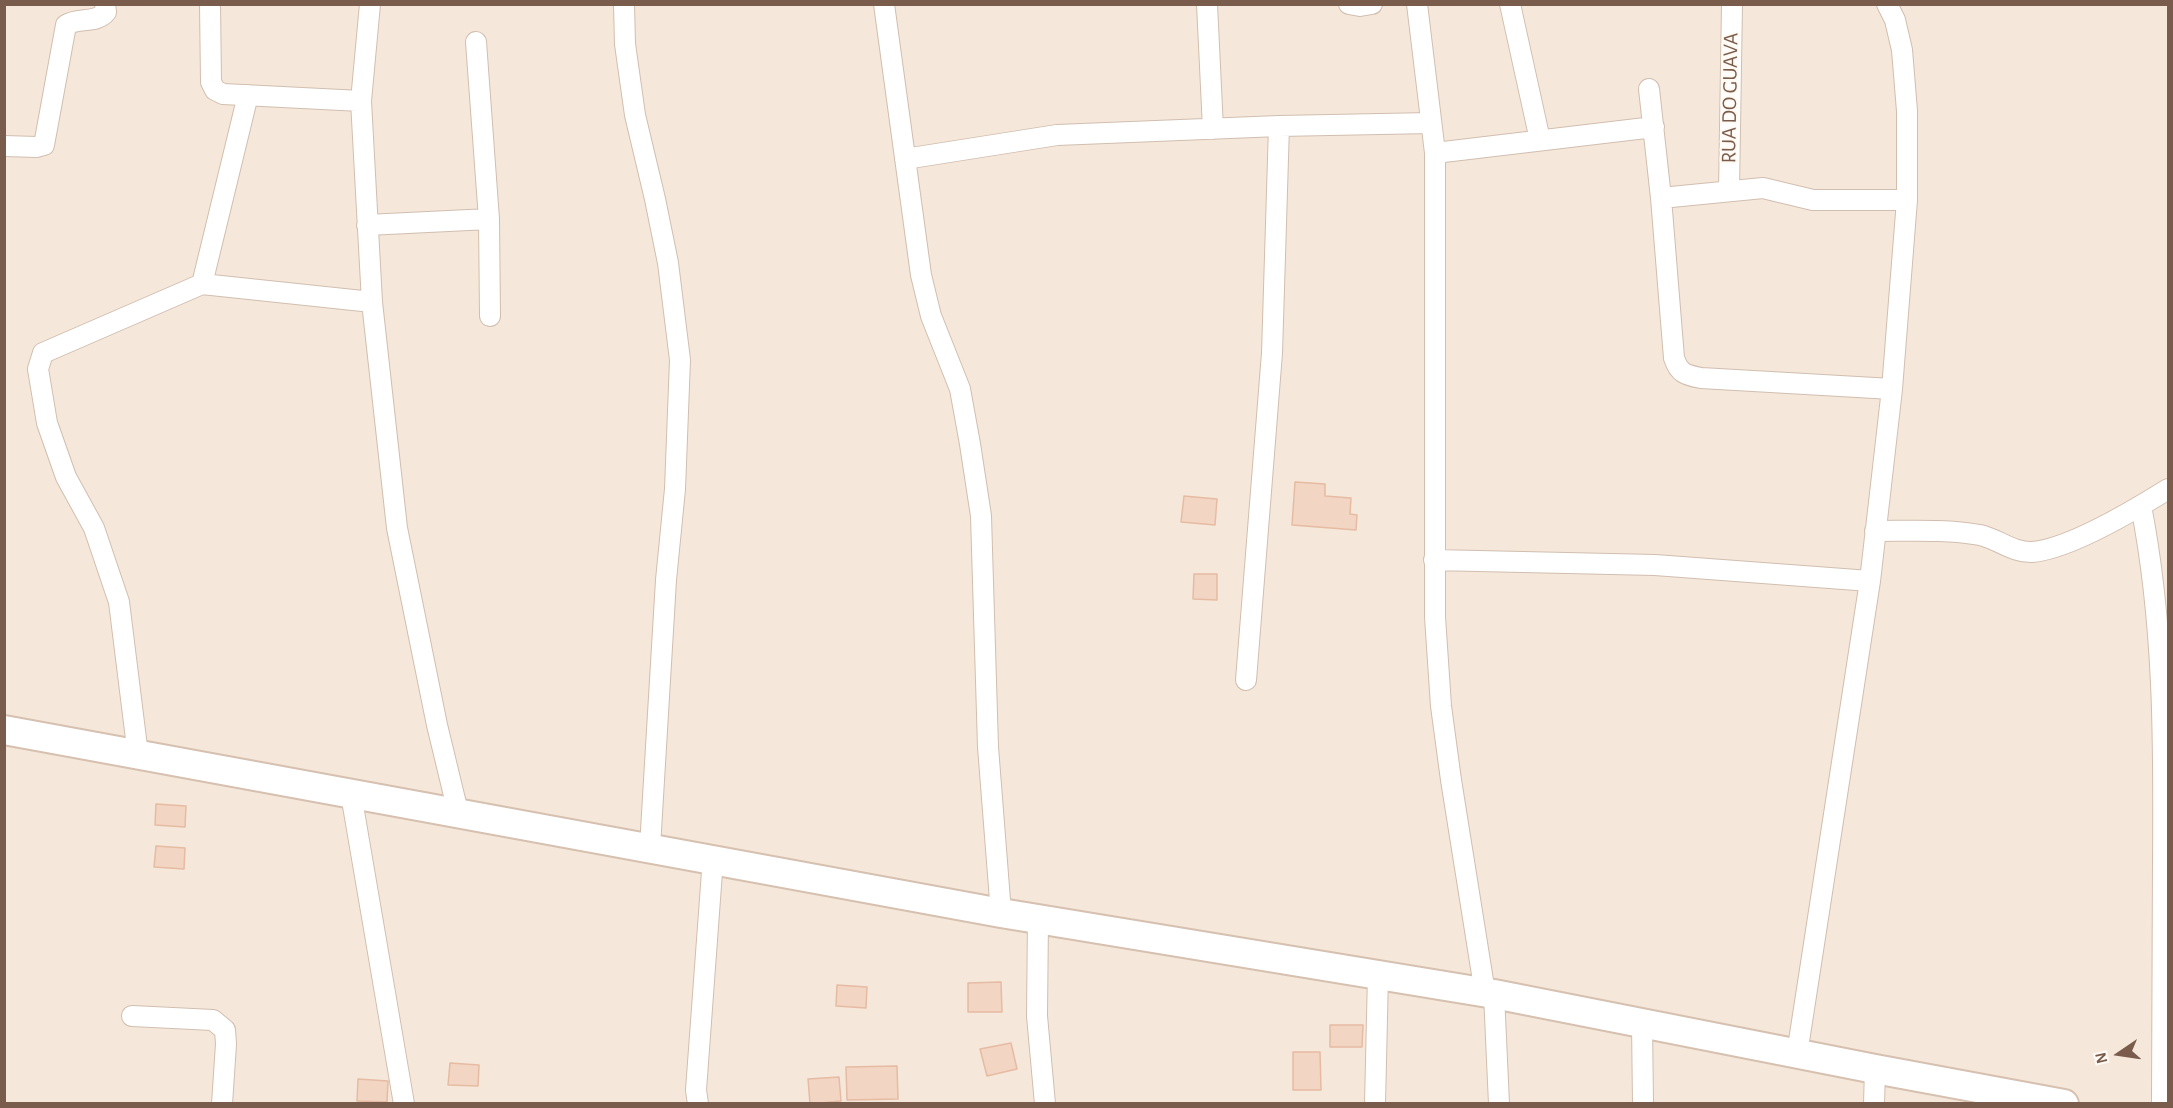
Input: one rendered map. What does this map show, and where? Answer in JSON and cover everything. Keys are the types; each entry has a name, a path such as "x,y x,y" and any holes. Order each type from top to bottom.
{"street":[{"path":"4,146 37,147 44,145 66,25 70,22 98,18 106,12 105,4"},
{"path":"210,4 212,82 215,90 223,94 361,101"},
{"path":"370,4 361,101 372,302 397,528 437,725 458,812"},
{"path":"624,4 625,44 635,115 656,199 668,264 680,360 675,489 666,580 650,847"},
{"path":"884,4 921,275 931,316 960,389 981,516 988,747 1001,913"},
{"path":"1207,4 1213,129"},
{"path":"1349,4 1360,6 1372,4"},
{"path":"1416,4 1434,153 1435,616 1451,780 1490,993 1498,1104"},
{"path":"1510,4 1540,140"},
{"name":"RUA DO GUAVA","path":"1729,191 1732,4"},
{"path":"1797,1053 1870,581 1892,389 1907,200 1907,111 1902,50 1895,20 1887,4"},
{"path":"476,42 489,219 490,316"},
{"path":"1649,88 1661,198 1674,358 1678,369 1683,374 1701,378 1892,389"},
{"path":"202,284 248,95"},
{"path":"905,159 1057,135 1279,126 1431,123"},
{"path":"1246,680 1272,353 1279,126"},
{"path":"1434,153 1654,127"},
{"path":"1661,198 1762,188 1813,200 1907,200"},
{"path":"367,225 489,219"},
{"path":"138,755 119,602 94,528 66,477 47,423 38,369 42,353 202,284 372,302"},
{"path":"1875,531 1964,533 1997,540 2016,550 2031,552 2063,543 2141,506 2169,489"},
{"path":"2141,506 2151,557 2156,601 2164,745 2162,1104"},
{"path":"1434,560 1655,565 1870,581"},
{"path":"4,730 713,858 1001,913 1490,993 2064,1104"},
{"path":"351,794 404,1104"},
{"path":"698,1104 696,1090 713,858"},
{"path":"1038,919 1037,1016 1045,1104"},
{"path":"1375,1104 1378,975"},
{"path":"132,1016 213,1020 225,1030 222,1104"},
{"path":"1642,1023 1643,1104"},
{"path":"1874,1104 1875,1069"}],"shaded area":[{"path":"5,5 2168,5 2168,1103 5,1103"}],"building":[{"path":"1295,482 1325,484 1325,496 1351,498 1350,514 1357,515 1356,530 1292,525"},
{"path":"1184,496 1217,499 1215,525 1181,522"},
{"path":"1194,574 1217,574 1217,600 1193,599"},
{"path":"156,804 186,806 185,827 155,825"},
{"path":"156,846 185,848 184,869 154,867"},
{"path":"1001,982 1002,1012 968,1012 968,983"},
{"path":"837,985 867,987 866,1008 836,1006"},
{"path":"1330,1025 1363,1025 1362,1047 1330,1047"},
{"path":"1011,1043 1017,1069 987,1076 980,1049"},
{"path":"1293,1052 1320,1052 1321,1090 1293,1090"},
{"path":"450,1063 479,1065 478,1086 448,1085"},
{"path":"897,1066 898,1099 847,1100 846,1067"},
{"path":"839,1077 841,1101 810,1104 808,1079"},
{"path":"358,1079 388,1081 387,1102 357,1101"}]}
